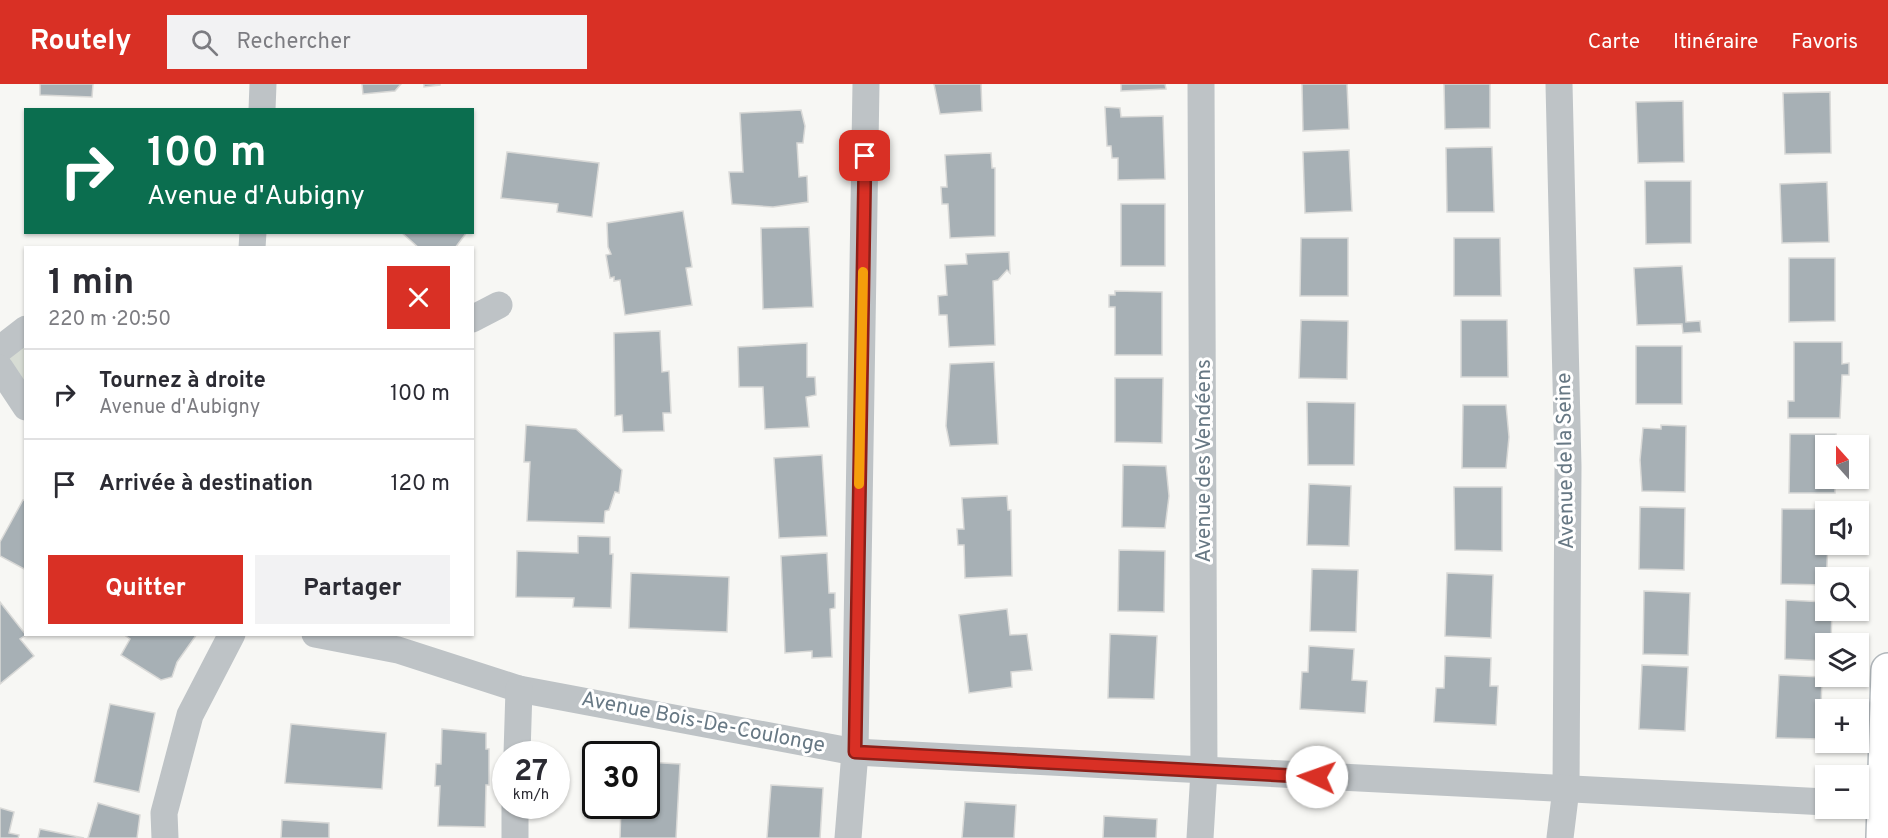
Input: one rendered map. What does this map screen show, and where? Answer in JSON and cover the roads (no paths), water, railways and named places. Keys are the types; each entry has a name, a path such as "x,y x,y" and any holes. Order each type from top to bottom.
{"street":[{"path":"262,108 263,84"},
{"path":"848,838 855,752 866,84"},
{"name":"Avenue des Vendéens","path":"1200,838 1204,771 1201,84"},
{"name":"Avenue de la Seine","path":"1559,84 1568,467 1566,789 1560,838"},
{"path":"474,318 499,304"},
{"path":"0,349 24,331"},
{"path":"0,368 14,403"},
{"path":"165,838 164,813 190,715 231,636"},
{"name":"Avenue Bois-De-Coulonge","path":"336,636 400,642 519,689 855,752 1815,801"},
{"path":"1883,838 1877,805 1888,670"},
{"path":"517,741 519,689"},
{"path":"515,838 516,819"}]}
